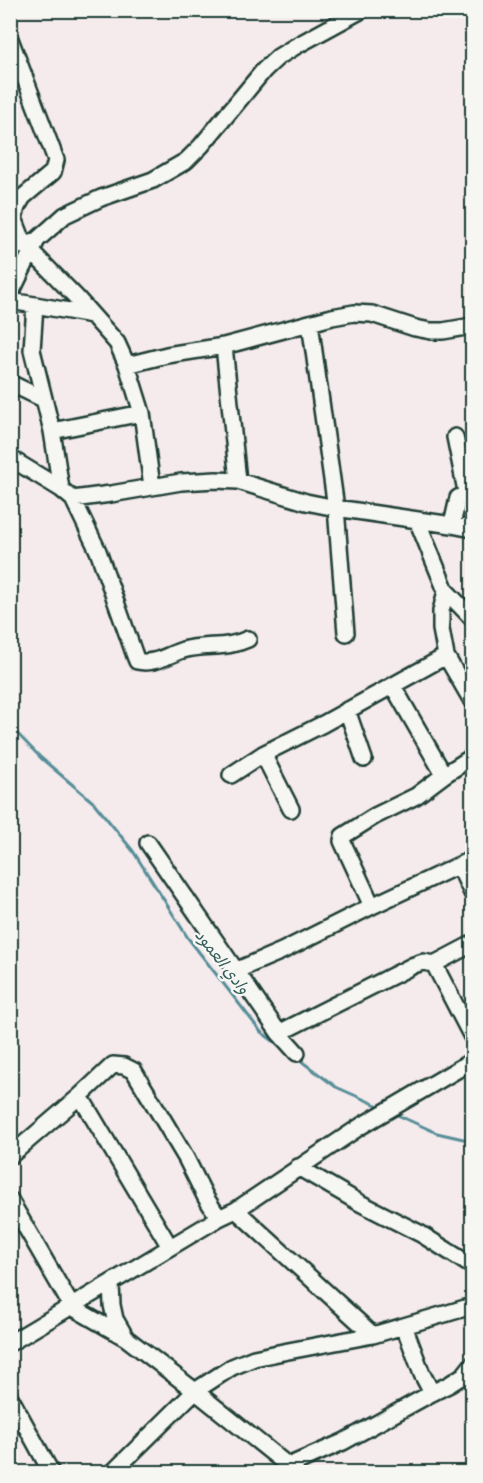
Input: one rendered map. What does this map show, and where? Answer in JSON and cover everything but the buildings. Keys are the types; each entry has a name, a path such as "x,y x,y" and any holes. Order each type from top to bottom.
{"street":[{"path":"10,295 26,246 64,215 101,198 153,180 186,161 271,63 296,46 362,10"},
{"path":"10,39 15,62 56,160 52,172 23,197 14,218 26,246 117,344 127,364 142,413 152,486"},
{"path":"10,301 92,315"},
{"path":"35,305 32,350 67,494 98,551 137,661 154,662 183,650 238,644 248,639"},
{"path":"127,364 224,346 354,313 372,314 414,328 431,331 472,326"},
{"path":"310,323 336,508 346,633"},
{"path":"224,346 238,481"},
{"path":"10,383 44,399"},
{"path":"52,431 142,413"},
{"path":"452,525 458,498 470,496 455,437"},
{"path":"10,458 67,494 111,494 199,480 238,481 306,502 472,529"},
{"path":"417,520 446,591 472,618"},
{"path":"446,591 441,611 441,629 446,656 472,701"},
{"path":"231,775 263,753 322,724 446,656"},
{"path":"393,686 444,775"},
{"path":"347,710 364,759"},
{"path":"263,753 291,808"},
{"path":"372,906 342,841 343,836 375,816 416,796 472,757"},
{"path":"148,843 279,1033 297,1053"},
{"path":"235,970 282,951 466,862 472,892"},
{"path":"279,1033 414,965 423,962 434,964 472,944"},
{"path":"434,964 472,1036"},
{"path":"10,1156 114,1065 124,1066 134,1071 219,1218"},
{"path":"10,1343 236,1210 361,1126 471,1066"},
{"path":"80,1096 170,1247"},
{"path":"298,1167 360,1203 421,1234 472,1265"},
{"path":"10,1200 72,1307 126,1338 292,1469 450,1384 464,1375 472,1365"},
{"path":"236,1210 373,1335"},
{"path":"111,1284 115,1319 126,1338"},
{"path":"113,1473 195,1391 232,1367 254,1358 373,1335 472,1306"},
{"path":"404,1326 422,1374 432,1393"},
{"path":"10,1397 51,1473"}],"waterway":[{"name":"وادي العمود","path":"10,726 41,758 94,803 133,851 188,938 261,1032 284,1049"},
{"name":"وادي العمود","path":"297,1058 336,1087 381,1107"},
{"name":"وادي العمود","path":"393,1113 437,1133 472,1141"}]}
